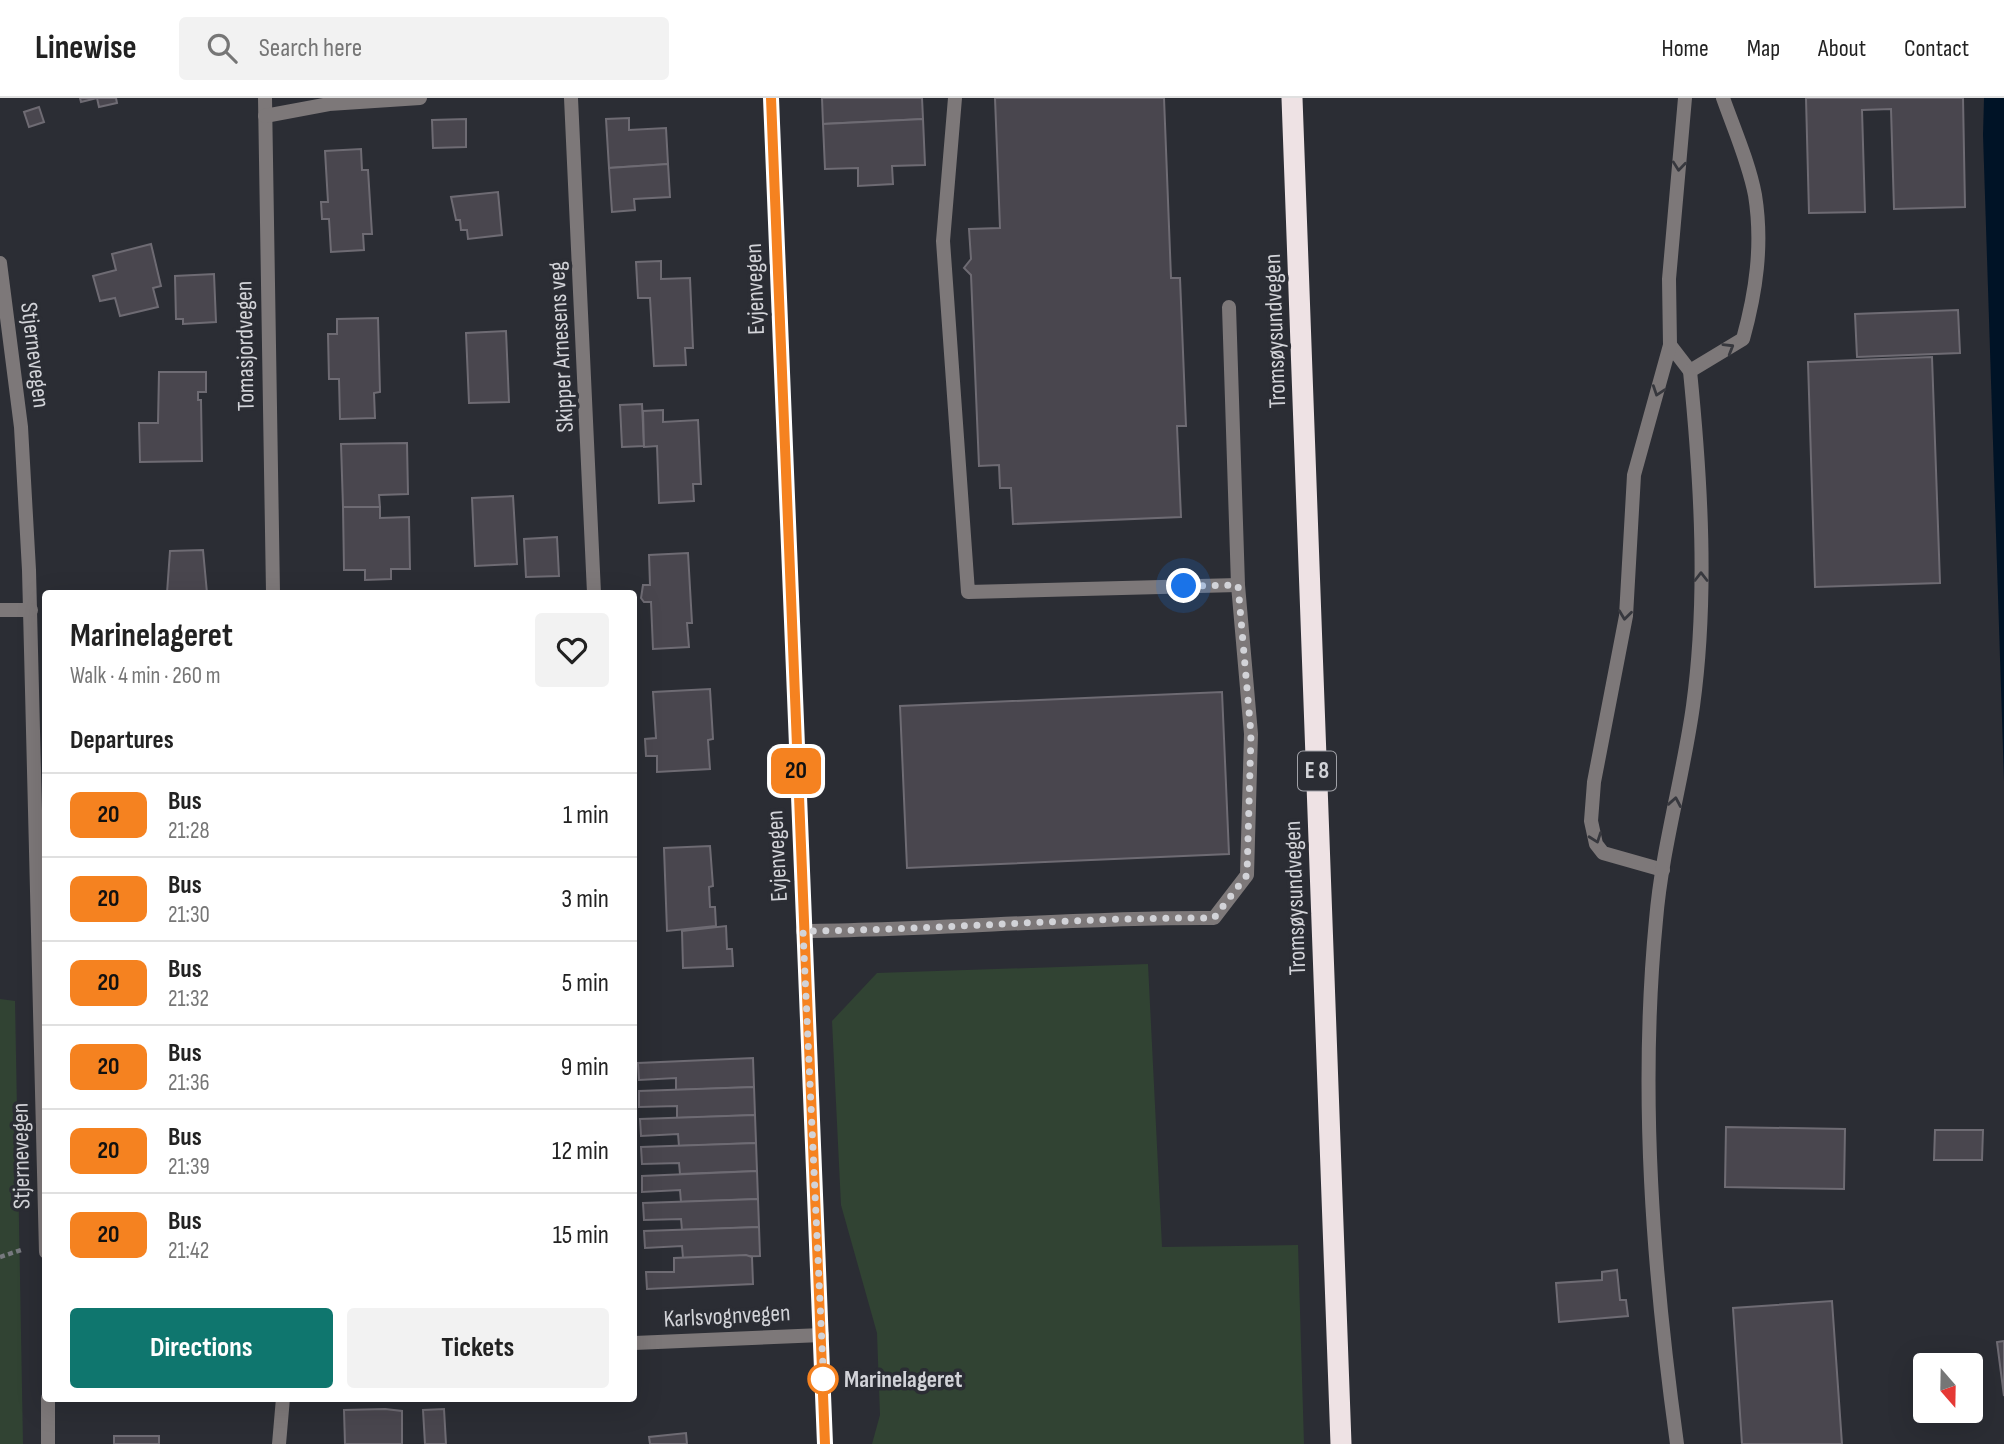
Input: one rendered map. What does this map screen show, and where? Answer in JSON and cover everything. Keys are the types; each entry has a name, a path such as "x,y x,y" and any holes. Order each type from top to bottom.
{"highway":[{"name":"Tromsøysundvegen","path":"1292,98 1341,1444"}],"street":[{"name":"Tomasjordvegen","path":"265,98 273,590"},
{"path":"265,116 329,104 420,98"},
{"name":"Skipper Arnesens veg","path":"570,98 594,590"},
{"name":"Evjenvegen","path":"771,98 811,1159 822,1335 825,1444"},
{"path":"954,98 943,242 968,592 1238,585"},
{"path":"1662,870 1603,853 1595,844 1591,821 1594,782 1626,616 1634,475 1670,345 1670,279 1685,98"},
{"path":"1690,371 1743,339 1755,295 1759,250 1755,194 1723,98"},
{"name":"Stjernevegen","path":"0,262 21,427 31,610 42,1081"},
{"path":"803,931 898,930 1122,917 1214,918 1247,875 1251,734 1238,585 1229,307"},
{"path":"1670,345 1690,371 1699,493 1701,629 1693,707 1662,870 1653,953 1649,1110 1659,1290 1677,1444"},
{"path":"0,610 31,610"},
{"name":"Karlsvognvegen","path":"637,1343 822,1335"},
{"path":"48,1402 48,1444"},
{"path":"279,1444 284,1402"}],"green space":[{"path":"1148,964 1162,1247 1298,1245 1304,1444 872,1444 880,1415 877,1333 841,1205 832,1021 877,973"},
{"path":"0,999 15,1001 23,1444 0,1444"}],"water":[{"path":"1984,98 2004,98 2004,781 1983,135"}],"building":[{"path":"80,98 97,98 81,102"},
{"path":"97,98 116,98 117,103 99,107"},
{"path":"822,98 922,98 923,119 823,124"},
{"path":"995,98 1164,98 1171,278 1180,278 1186,426 1177,426 1181,517 1013,524 1011,488 1000,488 999,465 979,466 971,275 964,268 971,259 969,229 1000,228"},
{"path":"1806,98 1963,98 1965,207 1894,209 1891,109 1862,110 1865,212 1809,213"},
{"path":"39,107 44,122 29,127 24,112"},
{"path":"629,118 629,130 666,128 668,164 609,168 606,119"},
{"path":"466,119 466,147 433,148 432,120"},
{"path":"923,119 925,165 892,166 893,184 858,186 858,168 825,169 823,124"},
{"path":"361,149 362,170 368,170 372,234 363,234 364,250 331,252 329,219 322,219 321,202 328,202 325,151"},
{"path":"668,164 670,197 634,199 635,210 612,212 609,168"},
{"path":"498,192 502,235 468,239 467,230 461,230 460,220 456,220 451,197"},
{"path":"151,244 161,286 153,288 158,307 120,316 115,298 100,301 93,276 116,270 112,254"},
{"path":"661,261 661,279 690,278 693,348 685,348 686,365 654,366 650,298 638,298 636,262"},
{"path":"214,274 216,322 183,324 183,319 176,319 175,276"},
{"path":"1958,310 1960,353 1857,357 1855,314"},
{"path":"378,318 380,392 374,393 375,418 340,419 339,379 329,379 328,334 337,334 337,319"},
{"path":"506,331 509,402 469,403 466,333"},
{"path":"1932,357 1940,583 1815,587 1808,362"},
{"path":"159,372 206,372 206,392 198,392 198,400 201,400 202,461 140,462 139,423 158,423"},
{"path":"642,404 644,446 622,447 620,405"},
{"path":"663,410 663,422 698,420 701,484 693,484 694,501 659,503 657,446 644,447 643,411"},
{"path":"407,443 408,494 379,495 380,507 343,507 341,444"},
{"path":"513,496 517,564 475,566 472,498"},
{"path":"343,507 380,507 380,518 409,517 410,569 391,569 391,579 365,580 365,570 344,570"},
{"path":"557,537 559,576 526,577 524,539"},
{"path":"203,550 207,590 167,590 170,551"},
{"path":"688,553 692,623 687,623 689,647 653,649 651,602 644,602 641,598 643,585 650,585 649,555"},
{"path":"710,689 713,739 708,740 710,769 657,772 657,756 646,756 645,739 656,738 653,692"},
{"path":"1222,692 1229,854 907,868 900,706"},
{"path":"710,846 713,886 709,887 710,907 715,907 716,926 667,931 664,848"},
{"path":"726,926 727,949 732,949 733,966 683,968 682,931"},
{"path":"753,1058 754,1087 676,1090 676,1078 639,1080 638,1063"},
{"path":"754,1087 755,1115 677,1118 677,1106 639,1107 639,1091"},
{"path":"755,1115 756,1143 679,1146 678,1134 641,1136 640,1119"},
{"path":"1726,1127 1845,1129 1844,1189 1725,1187"},
{"path":"1935,1130 1983,1130 1982,1160 1934,1160"},
{"path":"756,1143 757,1171 680,1174 679,1163 642,1164 641,1147"},
{"path":"757,1171 758,1199 681,1202 680,1190 642,1192 642,1176"},
{"path":"758,1199 759,1227 682,1230 681,1219 644,1220 643,1203"},
{"path":"759,1227 760,1256 683,1258 682,1246 645,1248 644,1231"},
{"path":"752,1257 753,1284 647,1289 646,1272 674,1272 674,1258"},
{"path":"1617,1270 1620,1300 1626,1300 1628,1316 1559,1322 1556,1283 1602,1280 1602,1272"},
{"path":"1832,1301 1842,1444 1742,1444 1733,1308"},
{"path":"2004,1341 2004,1396 1997,1342"},
{"path":"444,1409 446,1444 425,1444 423,1410"},
{"path":"344,1410 402,1411 402,1444 345,1444"},
{"path":"686,1433 687,1444 650,1444 649,1437"},
{"path":"114,1436 159,1436 159,1444 114,1444"}],"bus line":[{"name":"20","path":"771,98 811,1159 822,1335 825,1444"}],"place":[{"name":"Marinelageret","path":"823,1379"}],"route":[{"path":"823,1379 824,1389 811,1159 803,931 898,930 1122,917 1214,918 1247,875 1251,734 1238,585 1184,586"}]}
